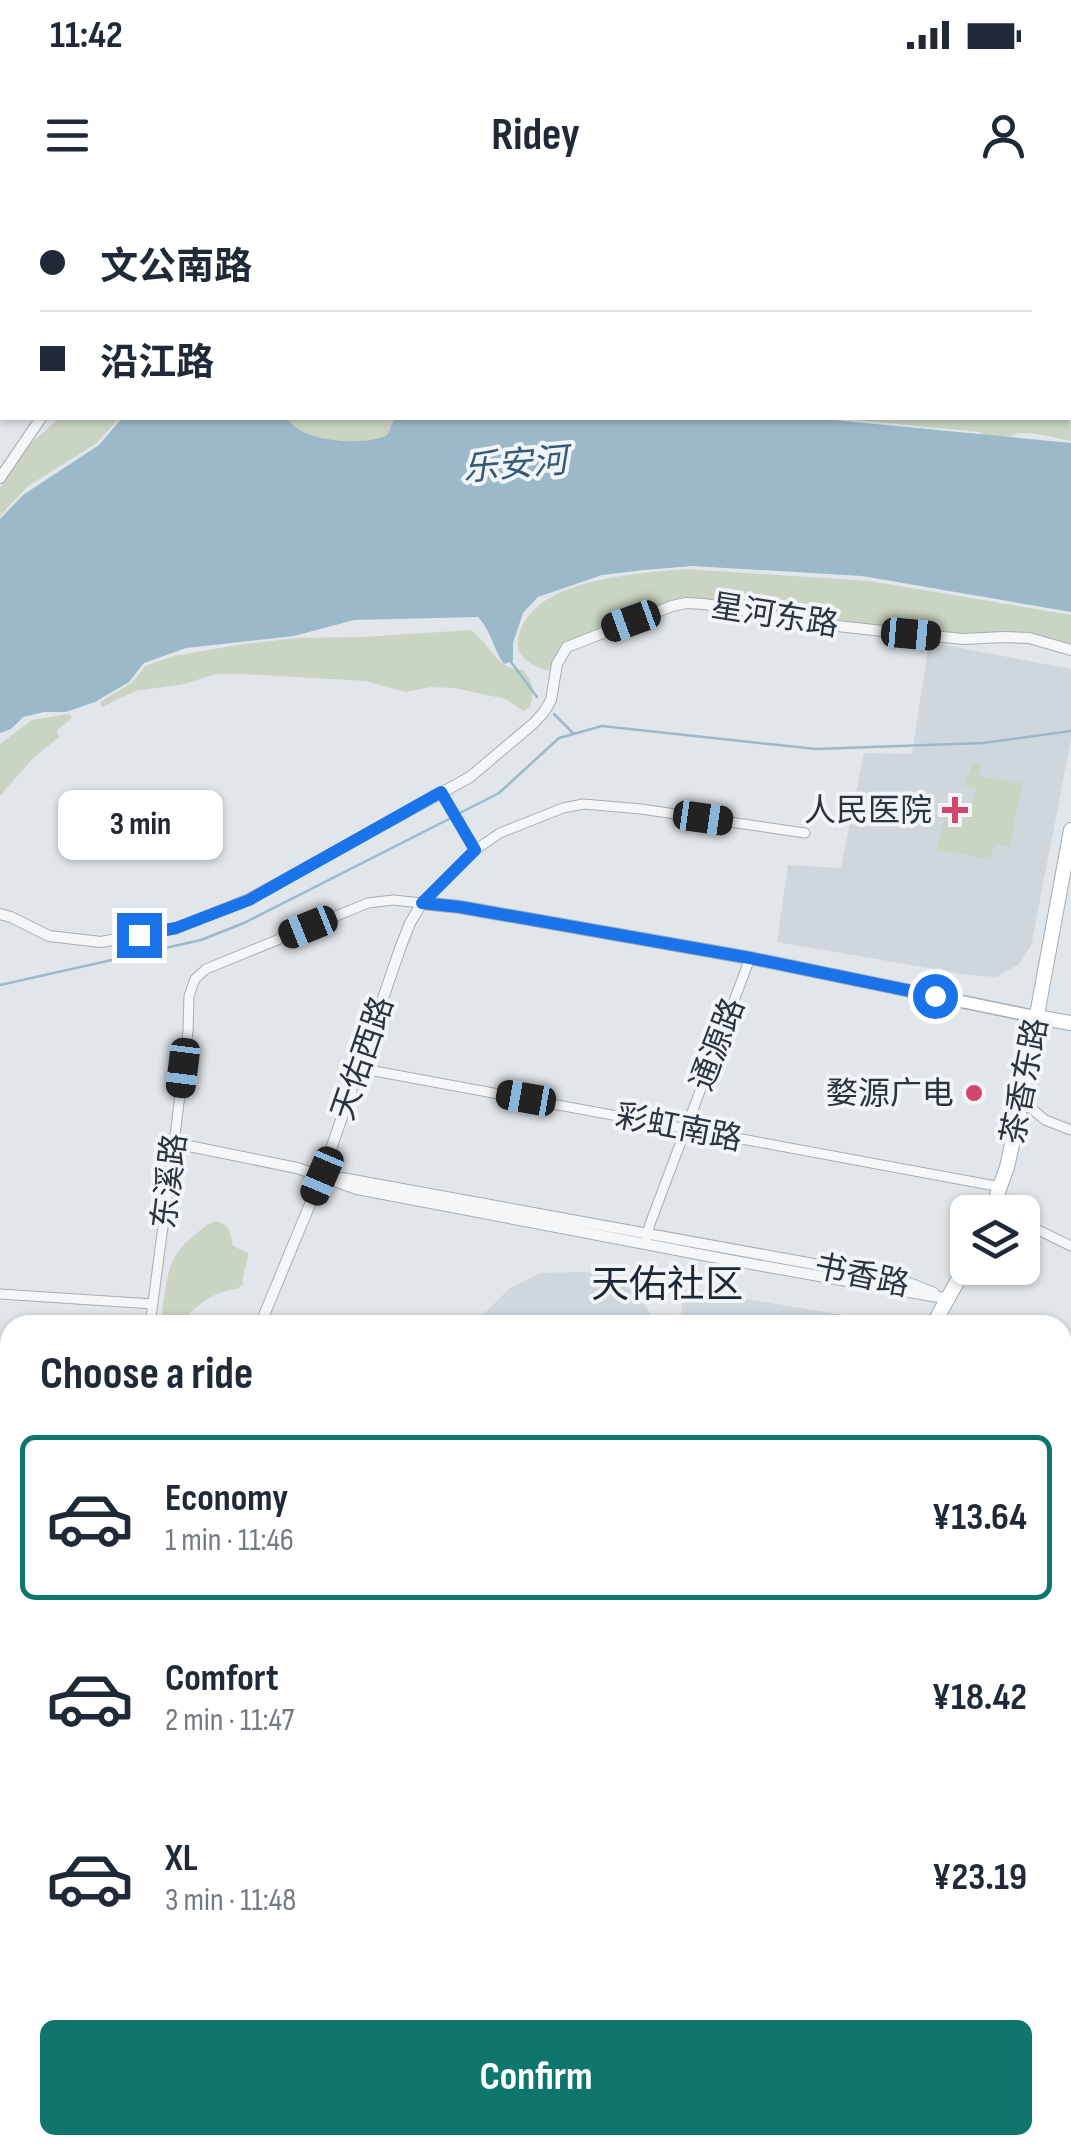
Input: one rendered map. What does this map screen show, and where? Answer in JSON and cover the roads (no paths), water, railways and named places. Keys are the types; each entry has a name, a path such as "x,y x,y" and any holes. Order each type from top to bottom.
{"main road":[{"name":"茶香东路","path":"999,1195 1066,892 1071,830"},
{"path":"422,903 750,958 1071,1023"},
{"path":"939,1315 956,1285"}],"street":[{"path":"0,478 40,420"},
{"name":"星河东路","path":"441,792 470,777 544,712 566,646 672,606 704,604 828,625 964,639 1029,638 1071,650"},
{"path":"0,914 50,936 78,941 101,942 176,928 249,900 441,792 475,850"},
{"path":"422,903 475,850 500,832 583,804 805,833"},
{"name":"东溪路","path":"151,1315 188,1031 189,996 196,979 206,969 368,902 422,903"},
{"name":"天佑西路","path":"264,1315 322,1176 405,934 422,903"},
{"name":"通源路","path":"646,1238 750,958"},
{"name":"彩虹南路","path":"358,1068 1001,1188"},
{"path":"1020,1104 1071,1130"},
{"name":"书香路","path":"174,1142 322,1176 909,1283 948,1299"},
{"path":"1040,1231 1071,1246"},
{"path":"0,1294 153,1304"}],"water":[{"name":"乐安河","path":"120,420 289,420 318,437 363,441 387,435 394,420 834,420 1071,443 1071,612 862,576 692,566 644,570 602,575 538,597 523,613 513,643 513,661 504,664 478,617 354,620 294,636 186,648 144,663 129,682 95,702 66,712 23,717 0,733 0,519 23,495 99,445"}],"waterway":[{"path":"511,662 537,697"},
{"path":"554,714 573,733"},
{"path":"458,814 499,793 559,738 602,726 816,749 983,743 1071,731"},
{"path":"0,985 201,940 244,923 451,818"}],"place":[{"name":"人民医院","path":"955,810"},
{"name":"婺源广电","path":"974,1093"}],"district":[{"name":"天佑社区","path":"667,1284"}]}
